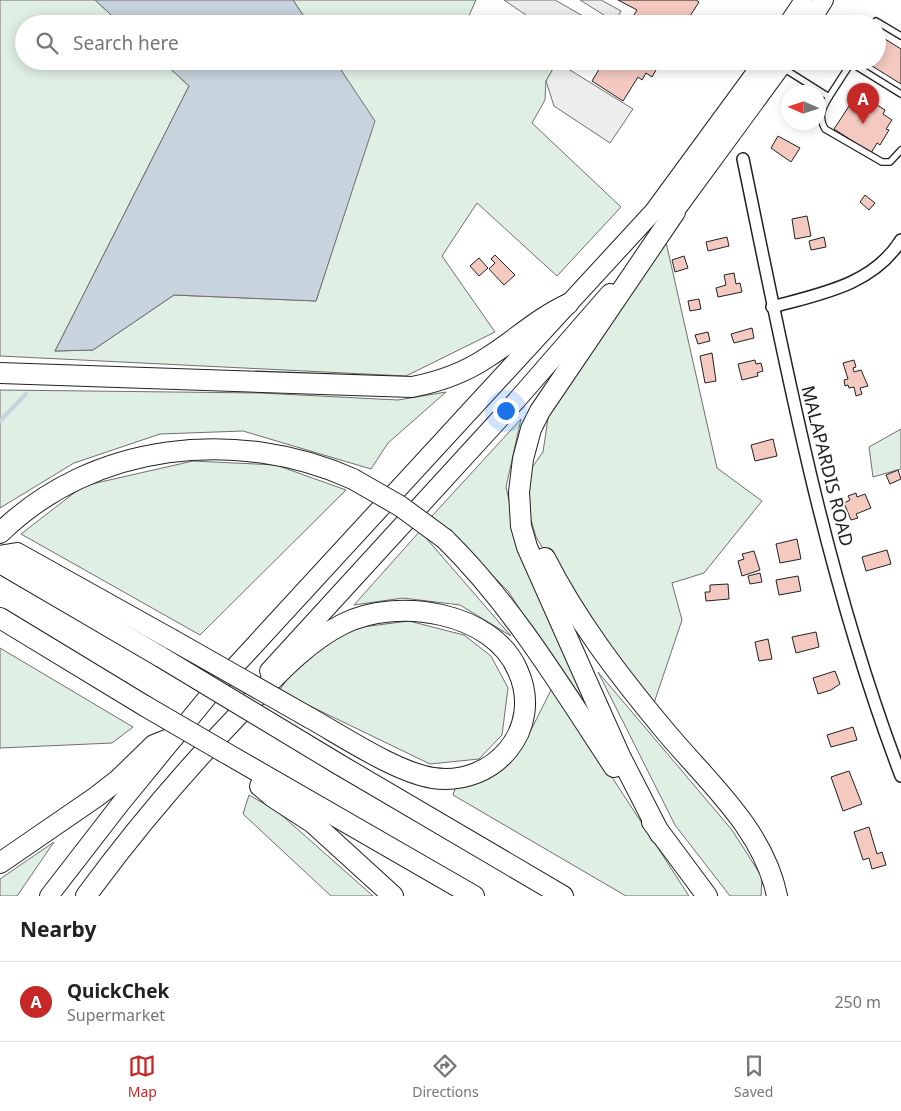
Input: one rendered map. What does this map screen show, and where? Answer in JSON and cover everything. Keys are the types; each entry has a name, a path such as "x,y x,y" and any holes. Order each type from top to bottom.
{"highway":[{"path":"660,834 620,756 527,547 521,526 519,509 521,472 526,443 540,411 675,212"},
{"path":"0,373 412,387 468,368 488,358 547,314 568,304"},
{"path":"0,533 26,511 54,492 108,467 146,456 198,448 229,448 298,459 353,479 377,491 426,522 475,568 511,613 660,834 707,896"},
{"path":"521,472 524,501 531,529 560,586 608,660 661,727 747,826 768,863 777,896"},
{"path":"0,556 17,553 171,639 310,718 410,771 431,777 460,778 490,767 507,751 522,722 525,693 513,661 494,640 476,628 440,614 400,610 375,613 343,624 300,654 188,767 95,887"},
{"path":"0,563 161,656 340,765 563,896"},
{"path":"0,618 312,804 474,896"},
{"path":"0,863 96,797 118,780 154,745 174,738"},
{"path":"224,752 273,797 314,823 393,896"}],"main road":[{"path":"794,15 804,0"},
{"path":"814,15 824,0"},
{"path":"49,896 216,688 654,211 757,70"},
{"path":"188,767 258,682 575,336 675,212 779,70"}],"street":[{"name":"MALAPARDIS ROAD","path":"743,159 798,429 850,628 901,776"},
{"path":"772,306 831,291 854,282 882,263 894,251 901,240"}],"lane":[{"path":"886,27 901,36"},
{"path":"791,70 829,97"},
{"path":"846,70 822,109 820,121 825,129 882,162 890,162 901,150"},
{"path":"864,70 901,94"}],"green space":[{"path":"0,0 95,0 111,15 15,15 15,70 172,70 189,86 55,351 93,350 174,295 316,301 374,121 341,70 552,70 546,81 545,100 532,123 621,207 557,276 477,203 442,256 495,332 406,376 0,356"},
{"path":"293,0 476,0 469,15 303,15"},
{"path":"666,242 717,468 762,501 704,573 672,583 682,620 653,706 591,628 536,537 527,506 526,476 543,452 550,405"},
{"path":"0,390 261,393 398,400 446,392 388,443 371,469 243,431 160,434 74,463 0,508"},
{"path":"521,419 506,487 520,551 592,719 508,591 432,516"},
{"path":"901,429 901,469 873,477 869,447"},
{"path":"193,461 276,465 346,490 200,635 21,534 83,486"},
{"path":"420,531 511,636 460,605 403,598 354,605"},
{"path":"409,621 464,635 491,656 508,688 502,735 479,759 430,764 279,691 290,675 314,651 354,628"},
{"path":"0,648 133,727 112,743 0,748"},
{"path":"598,672 732,830 762,877 761,896 730,896 675,825"},
{"path":"553,686 689,896 626,896 453,795 456,786 497,774 531,730"},
{"path":"249,795 277,811 373,896 331,896 243,814"},
{"path":"54,842 17,896 0,896 0,879"}],"shaded area":[{"path":"95,0 293,0 303,15 111,15"},
{"path":"504,0 555,0 581,15 526,15"},
{"path":"580,0 601,0 621,11 619,15 604,15"},
{"path":"172,70 341,70 375,121 316,301 174,295 93,350 55,351 189,86"},
{"path":"552,70 570,70 633,109 610,143 554,106 546,81"}],"building":[{"path":"618,0 696,0 699,2 691,15 634,15 637,10"},
{"path":"886,40 901,49 901,84 878,70 886,70"},
{"path":"599,70 656,70 652,77 646,73 642,80 638,77 623,101 592,81"},
{"path":"855,97 864,102 866,98 885,110 883,114 892,120 886,129 889,130 880,145 877,143 871,153 834,129"},
{"path":"778,136 800,148 791,162 771,148"},
{"path":"865,195 875,203 869,210 860,202"},
{"path":"807,216 811,236 795,239 792,219"},
{"path":"727,237 729,246 708,251 706,242"},
{"path":"824,237 826,247 811,250 809,241"},
{"path":"495,255 515,275 504,285 489,269 495,263 491,259"},
{"path":"684,256 688,268 675,272 672,260"},
{"path":"479,258 488,268 479,276 470,266"},
{"path":"734,273 736,284 740,283 742,292 718,297 716,288 726,285 724,275"},
{"path":"699,299 701,309 690,311 688,301"},
{"path":"752,328 754,338 734,343 731,334"},
{"path":"708,332 710,341 698,344 695,335"},
{"path":"712,353 716,381 705,383 700,356"},
{"path":"755,360 756,364 761,363 763,371 757,373 758,376 742,380 738,364"},
{"path":"854,360 856,367 853,368 854,372 861,370 868,386 860,388 862,394 856,396 854,387 849,388 848,385 845,386 844,380 848,379 843,363"},
{"path":"773,439 777,456 755,461 751,445"},
{"path":"898,470 901,479 890,484 886,475"},
{"path":"856,493 857,497 865,494 871,508 856,514 858,518 851,520 844,503 850,500 848,496"},
{"path":"797,539 801,559 780,563 776,544"},
{"path":"887,550 891,564 866,571 862,557"},
{"path":"754,551 760,570 742,576 738,561 744,559 742,554"},
{"path":"760,573 762,582 750,584 748,576"},
{"path":"798,576 801,591 779,595 776,580"},
{"path":"728,584 729,599 706,601 705,592 710,592 710,585"},
{"path":"816,632 819,647 796,653 792,637"},
{"path":"768,639 772,659 759,661 755,642"},
{"path":"835,671 840,684 831,690 818,694 813,678"},
{"path":"853,727 857,740 831,747 827,735"},
{"path":"849,771 862,804 843,811 831,777"},
{"path":"869,827 877,854 882,852 886,865 872,869 869,858 863,860 854,832"}],"waterway":[{"path":"0,421 26,394"}],"place":[{"name":"QuickChek","path":"863,124"}]}
